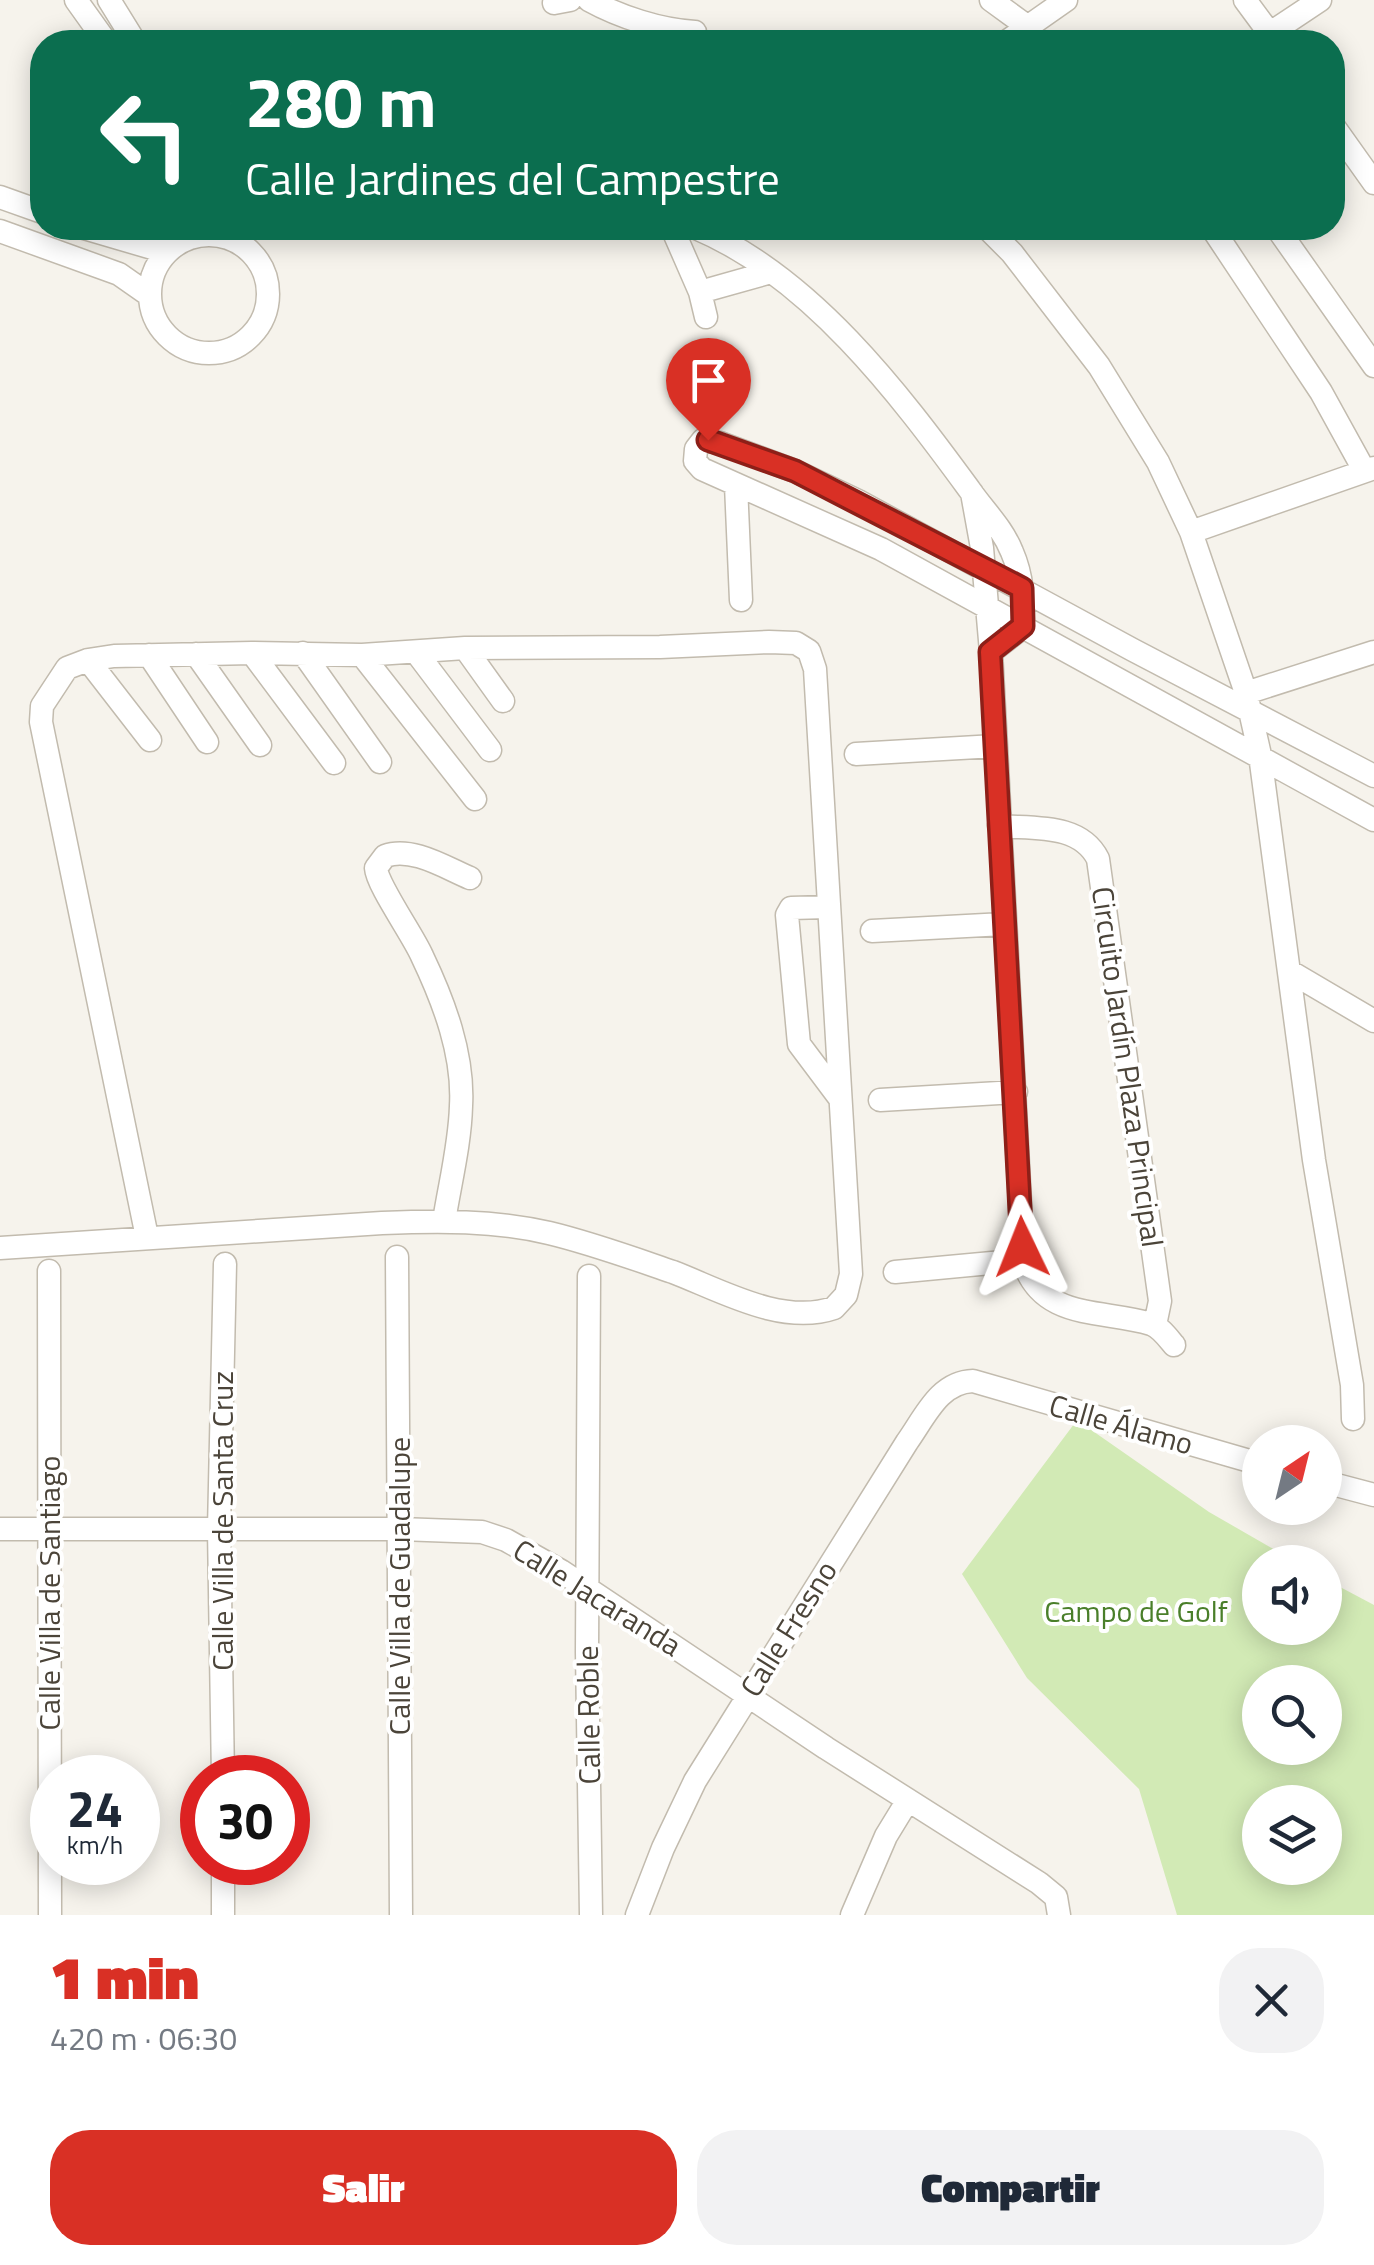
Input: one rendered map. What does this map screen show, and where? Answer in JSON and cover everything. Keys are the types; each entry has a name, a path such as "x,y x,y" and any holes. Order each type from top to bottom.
{"street":[{"path":"76,0 97,30"},
{"path":"110,0 123,30"},
{"path":"589,0 673,30"},
{"path":"632,0 691,30"},
{"path":"990,0 1028,27"},
{"path":"1024,30 1066,0"},
{"path":"1245,0 1266,30"},
{"path":"1282,30 1320,0"},
{"path":"1345,139 1370,169"},
{"path":"0,197 30,208"},
{"path":"0,230 119,274 149,296"},
{"path":"125,240 166,252"},
{"path":"188,240 166,252 153,272 149,296 153,316 164,334 201,353 222,352 241,345 256,331 266,312 269,292 264,272 253,254 232,240"},
{"path":"677,240 700,292 706,317"},
{"path":"716,240 771,272 814,309 899,396 1007,540 1022,588 1023,626"},
{"path":"999,240 1099,366 1158,462 1191,532 1249,702 1260,755 1314,1160 1363,1389 1353,1419"},
{"path":"1191,532 1369,469 1220,240"},
{"path":"1286,240 1374,366"},
{"path":"700,292 771,272"},
{"path":"1374,776 1249,702 1132,650 1022,588 795,471 720,443 700,442 694,455 698,466 834,526 927,574 1374,820"},
{"path":"736,486 740,600"},
{"path":"972,494 985,572 1023,1260 1033,1284 1054,1300 1094,1315 1155,1325 1174,1345"},
{"path":"927,574 942,547"},
{"path":"990,652 1023,626"},
{"path":"0,1248 444,1221 499,1224 548,1233 624,1255 786,1310 825,1311 842,1302 851,1274 814,670 809,651 790,642 769,642 660,648 465,648 362,655 148,655 88,660 66,668 42,706 42,722 148,1238"},
{"path":"465,648 503,701"},
{"path":"416,652 490,750"},
{"path":"1249,702 1374,652"},
{"path":"252,653 334,763"},
{"path":"303,653 380,762"},
{"path":"196,654 260,745"},
{"path":"148,655 207,742"},
{"path":"362,655 475,800"},
{"path":"88,660 150,740"},
{"path":"856,754 995,746"},
{"name":"Circuito Jardín Plaza Principal","path":"999,826 1074,834 1088,843 1098,859 1160,1301 1155,1325"},
{"path":"444,1221 461,1109 456,1052 432,978 376,872 382,859 395,853 432,862 470,878"},
{"path":"827,907 791,908 787,915 799,1044 838,1096"},
{"path":"872,931 1004,924"},
{"path":"1289,971 1374,1021"},
{"path":"880,1100 1016,1092"},
{"name":"Calle Villa de Guadalupe","path":"397,1258 400,1915"},
{"path":"895,1272 1023,1260"},
{"name":"Calle Villa de Santa Cruz","path":"222,1755 219,1529 225,1264"},
{"name":"Calle Villa de Santiago","path":"49,1271 50,1915"},
{"name":"Calle Roble","path":"589,1276 591,1915"},
{"name":"Calle Fresno","path":"637,1915 681,1808 907,1442 943,1392 966,1381 983,1384"},
{"name":"Calle Álamo","path":"983,1384 1242,1459"},
{"path":"1342,1487 1374,1495"},
{"name":"Calle Jacaranda","path":"0,1529 482,1532 528,1552 1046,1888 1056,1898 1059,1915"},
{"path":"852,1915 879,1851 908,1800"},
{"path":"223,1885 223,1915"}],"green space":[{"name":"Campo de Golf","path":"1077,1420 1209,1512 1266,1545 1242,1545 1242,1645 1342,1645 1342,1588 1374,1605 1374,1915 1177,1915 1139,1789 1027,1678 962,1574"}],"route":[{"path":"708,440 795,471 1022,588 1023,626 990,652 1022,1247"}]}
